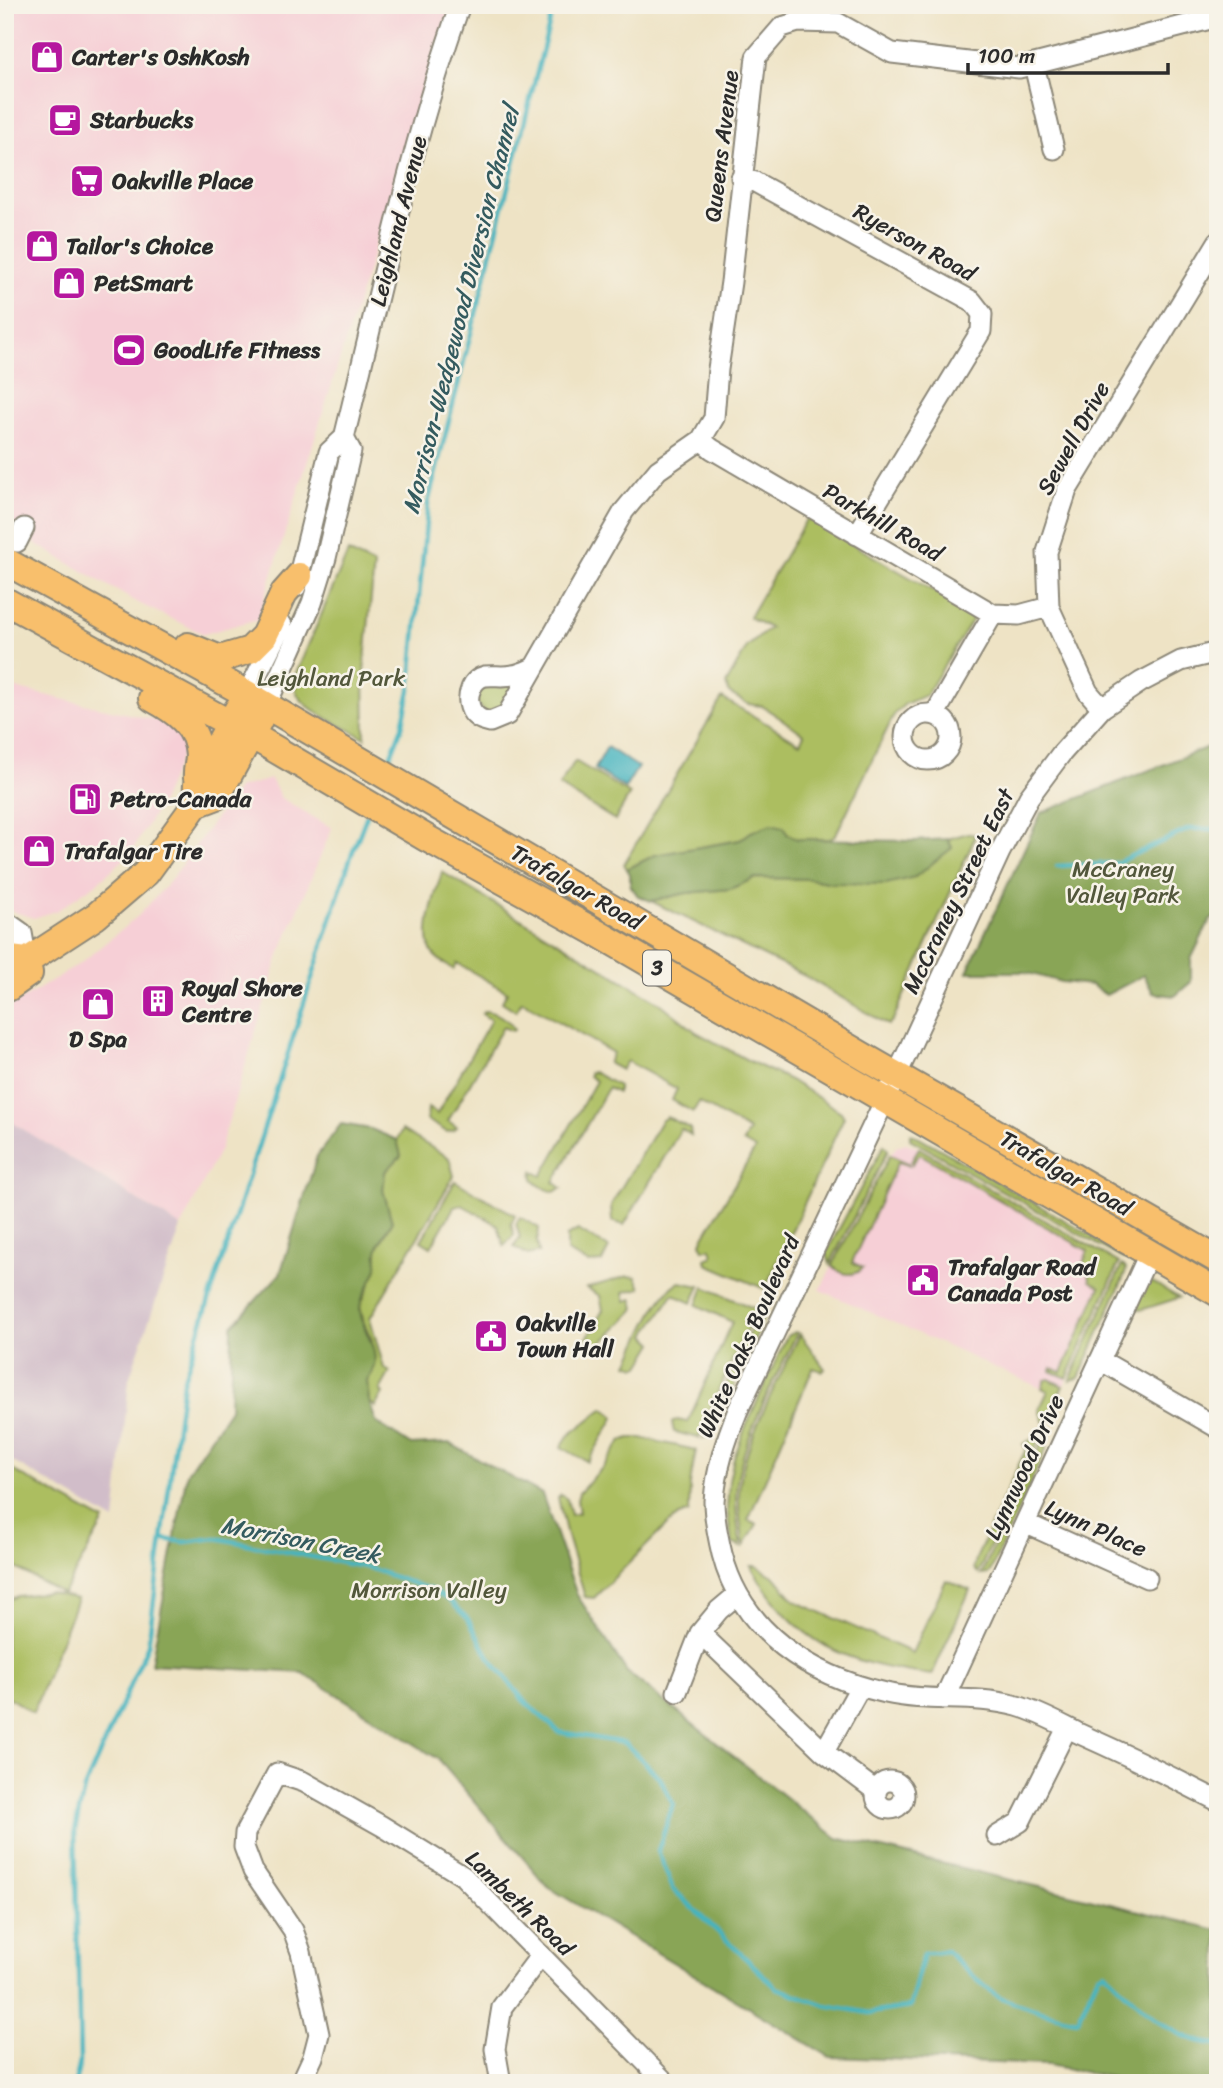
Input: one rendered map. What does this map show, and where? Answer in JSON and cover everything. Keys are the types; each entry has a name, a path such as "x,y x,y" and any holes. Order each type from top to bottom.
{"main road":[{"name":"Trafalgar Road","path":"15,544 147,639 1218,1260"},
{"path":"147,639 173,639 220,659 250,650 264,636 284,593 299,576"},
{"name":"Trafalgar Road","path":"5,601 241,729 1218,1293"},
{"path":"129,668 137,690 179,715 192,728 197,742 197,794"},
{"name":"Leighland Avenue","path":"13,958 96,916 146,873 241,729 256,700"},
{"path":"5,988 29,974 13,958"}],"street":[{"name":"Leighland Avenue","path":"256,700 292,601 329,452 344,438 402,192 439,64 460,5"},
{"name":"Queens Avenue","path":"533,668 624,511 658,470 701,440 715,418 718,369 731,282 756,57 782,27 797,22 838,23 892,53 1018,68 1218,17"},
{"path":"1034,65 1054,149"},
{"name":"Ryerson Road","path":"741,178 755,182 972,301 982,314 981,331 857,535"},
{"name":"Sewell Drive","path":"1102,708 1087,692 1049,607 1047,552 1067,490 1218,242"},
{"name":"Leighland Avenue","path":"256,700 312,603 326,558 351,451 344,438"},
{"name":"Parkhill Road","path":"701,440 712,449 993,614"},
{"path":"935,715 993,614 1019,615 1049,607"},
{"name":"McCraney Street East","path":"896,1075 1000,852 1029,797 1061,754 1102,708 1141,682 1181,661 1218,652"},
{"path":"5,921 22,933 13,958"},
{"name":"White Oaks Boulevard","path":"896,1075 737,1410 722,1451 718,1466 714,1515 725,1563 738,1594 773,1640 815,1669 860,1687 911,1698 995,1701 1020,1706 1151,1766 1218,1801"},
{"name":"Lynnwood Drive","path":"944,1699 1149,1254"},
{"path":"1100,1360 1218,1428"},
{"name":"Lynn Place","path":"1025,1523 1147,1578"},
{"path":"677,1692 699,1633 719,1610 738,1594"},
{"path":"699,1633 824,1752 876,1791"},
{"path":"824,1752 860,1687"},
{"path":"998,1836 1020,1822 1067,1728"},
{"name":"Lambeth Road","path":"301,2083 313,2057 319,2034 301,1952 293,1930 253,1871 244,1847 245,1833 277,1773 304,1782 463,1876 666,2083"},
{"path":"501,2083 495,2049 502,2007 541,1955"}],"shaded area":[{"path":"5,5 451,5 258,619 204,634 138,603 5,526"},
{"path":"5,686 168,723 182,735 185,746 162,800 130,854 97,883 58,910 34,918 5,909"},
{"path":"271,779 281,798 332,828 277,961 220,1149 181,1227 5,1118 5,1010 81,963 138,916 170,881 238,788"},
{"path":"5,1118 181,1227 129,1379 115,1521 5,1457"},
{"path":"906,1143 1119,1263 1059,1396 820,1290 890,1155 897,1146"}],"green space":[{"path":"807,518 973,614 972,621 926,695 905,704 895,713 836,834 830,839 797,839 787,834 751,832 740,840 655,855 627,869 624,864 722,698 800,743 804,734 762,706 748,704 729,693 726,684 747,647 770,628 749,617"},
{"name":"Leighland Park","path":"348,552 374,565 364,671 365,738 311,709 299,697 295,687 295,676"},
{"path":"514,683 503,708 485,714 476,701 479,691 491,684 502,687"},
{"name":"McCraney Valley Park","path":"1218,743 1218,916 1210,920 1191,959 1191,982 1175,996 1153,993 1144,975 1106,995 1091,985 1061,982 1025,972 967,972 1041,813"},
{"path":"575,761 630,794 615,820 559,786"},
{"path":"771,824 784,827 787,834 797,839 948,839 952,848 915,877 886,884 755,878 730,889 687,893 651,901 638,896 630,885 627,869 655,855 740,840"},
{"path":"968,833 975,835 973,842 893,1020 888,1025 803,975 651,901 687,893 730,889 755,878 811,879 832,883 934,860 952,848 948,839"},
{"path":"442,872 660,1003 696,1032 790,1080 841,1112 844,1117 765,1289 707,1264 706,1259 713,1256 711,1248 703,1250 701,1242 755,1149 743,1142 749,1131 699,1102 693,1112 672,1100 677,1089 627,1061 621,1070 608,1063 613,1053 522,1001 516,1011 502,1002 507,992 457,963 453,969 437,958 430,948 428,927"},
{"path":"484,1011 502,1017 514,1030 503,1027 448,1121 457,1127 447,1132 427,1120 428,1108 437,1114 491,1020 482,1014"},
{"path":"593,1072 618,1086 618,1093 608,1088 554,1182 562,1188 554,1192 536,1182 533,1171 542,1176 596,1081 589,1076 589,1073"},
{"path":"667,1117 690,1128 691,1135 681,1129 624,1225 612,1221 611,1205 661,1121"},
{"name":"Morrison Valley","path":"341,1124 371,1129 397,1140 401,1156 385,1172 383,1190 392,1222 379,1244 377,1268 360,1309 374,1353 373,1371 367,1381 369,1401 376,1422 411,1445 449,1443 542,1494 577,1595 627,1672 837,1838 1218,1930 1218,2083 1141,2083 1048,2065 830,2057 548,1887 438,1759 303,1673 151,1664 187,1473 230,1409 232,1326 280,1274 317,1156"},
{"path":"402,1130 449,1158 454,1176 370,1318 384,1368 390,1372 380,1390 383,1393 375,1407 369,1401 367,1381 373,1372 372,1340 360,1306 377,1268 377,1249 392,1222 383,1190 385,1172 401,1156 397,1140"},
{"path":"910,1134 1118,1251 1125,1260 910,1139"},
{"path":"884,1145 888,1150 830,1264 826,1253"},
{"path":"919,1148 1119,1263 1067,1378 1051,1371 1051,1368 1062,1372 1100,1287 1090,1281 1089,1271 1083,1263 1088,1251 920,1154 912,1164 911,1161"},
{"path":"890,1155 909,1165 898,1162 852,1262 863,1268 851,1274 840,1271 832,1266"},
{"path":"455,1181 515,1215 511,1224 514,1235 504,1246 498,1225 462,1205 454,1207 431,1247 421,1241"},
{"path":"520,1217 539,1228 539,1252 528,1255 514,1247 520,1237 516,1224"},
{"path":"578,1230 609,1248 602,1262 588,1263 567,1252 567,1236"},
{"path":"1122,1265 1126,1268 1125,1274 1079,1378 1070,1380"},
{"path":"628,1276 636,1277 641,1288 624,1292 626,1301 633,1299 635,1309 596,1349 585,1342 603,1310 600,1296 587,1288"},
{"path":"680,1282 700,1286 692,1303 673,1294 646,1335 654,1343 640,1366 628,1364 657,1307 672,1287"},
{"path":"1152,1282 1179,1298 1141,1310 1130,1307 1145,1284"},
{"path":"704,1287 756,1309 699,1438 674,1432 672,1423 677,1420 688,1422 732,1322 697,1305"},
{"path":"760,1308 763,1318 761,1325 712,1435 703,1438"},
{"path":"797,1333 757,1418 739,1472 736,1500 741,1547 732,1543 727,1510 734,1458 787,1336"},
{"path":"800,1334 825,1369 822,1371 813,1368 748,1520 757,1524 744,1546 739,1492 747,1453"},
{"path":"1049,1379 1063,1386 1045,1425 1039,1410 1048,1391 1042,1388 1045,1380"},
{"path":"604,1408 614,1418 588,1462 561,1447 568,1436"},
{"path":"1036,1437 1040,1438 978,1573 974,1568 976,1559 1026,1449 1023,1444"},
{"path":"630,1438 696,1450 690,1484 689,1512 668,1524 594,1598 585,1597 558,1498 561,1495 567,1499 571,1515 579,1513 579,1493 604,1466 621,1441"},
{"path":"1043,1440 1047,1447 991,1570 988,1574 981,1575"},
{"path":"5,1466 104,1521 63,1594 5,1562"},
{"path":"751,1566 775,1577 795,1601 912,1653 946,1580 970,1590 932,1675 874,1664 849,1657 826,1646 786,1615"},
{"path":"49,1592 77,1599 33,1713 5,1695 5,1601 18,1596"}],"water":[{"path":"607,747 638,767 625,788 595,769"}],"waterway":[{"name":"Morrison-Wedgewood Diversion Channel","path":"387,765 402,727 410,690 428,503 554,5"},
{"name":"Morrison-Wedgewood Diversion Channel","path":"75,2083 80,2062 75,1830 84,1789 148,1645 183,1382 350,859 367,815"},
{"path":"1057,866 1116,863 1189,829 1218,829"},
{"name":"Morrison Creek","path":"163,1539 185,1542 216,1538 369,1568 432,1590 449,1600 468,1619 489,1657 524,1701 559,1732 625,1743 660,1778 673,1804 658,1851 673,1889 777,1988 825,2005 869,2013 910,2007 923,1954 946,1951 995,1994 1035,2009 1078,2020 1098,1975 1105,1972 1142,2008 1170,2029 1201,2042 1218,2044"}],"place":[{"name":"Carter's OshKosh","path":"47,57"},
{"name":"Starbucks","path":"65,120"},
{"name":"Oakville Place","path":"87,181"},
{"name":"Tailor's Choice","path":"42,246"},
{"name":"PetSmart","path":"69,283"},
{"name":"GoodLife Fitness","path":"129,350"},
{"name":"Petro-Canada","path":"85,799"},
{"name":"Trafalgar Tire","path":"39,851"},
{"name":"Royal Shore Centre","path":"158,1001"},
{"name":"D Spa","path":"98,1004"},
{"name":"Trafalgar Road Canada Post","path":"923,1280"},
{"name":"Oakville Town Hall","path":"491,1336"}]}
